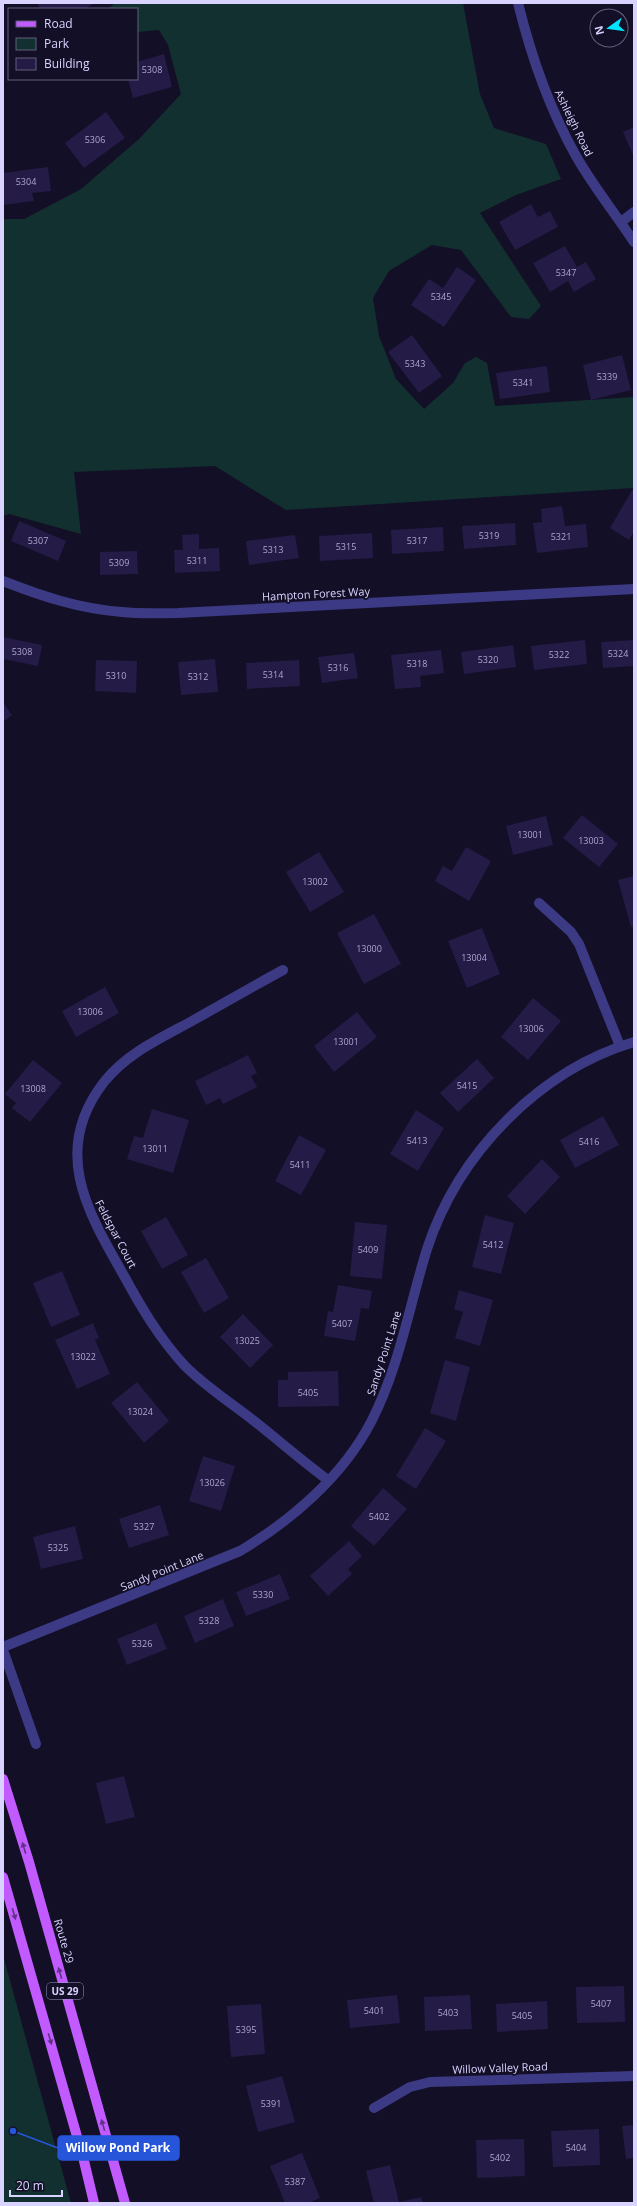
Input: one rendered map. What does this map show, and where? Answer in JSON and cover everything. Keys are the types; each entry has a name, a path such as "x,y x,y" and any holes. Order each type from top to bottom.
{"main road":[{"name":"Route 29","path":"3,1779 29,1862 125,2203"},
{"name":"US 29","path":"3,1877 84,2161 94,2203"}],"street":[{"name":"Ashleigh Road","path":"518,3 527,39 544,90 564,134 589,176 634,242"},
{"path":"621,222 634,212"},
{"name":"Hampton Forest Way","path":"3,581 49,598 85,607 122,612 178,613 634,589"},
{"path":"539,903 571,932 579,944 620,1046"},
{"name":"Feldspar Court","path":"282,970 143,1048 115,1070 98,1092 85,1118 79,1145 78,1170 83,1195 94,1221 147,1316 168,1347 203,1381 328,1480"},
{"name":"Sandy Point Lane","path":"3,1647 240,1551 293,1516 328,1480 357,1446 384,1396 427,1248 441,1213 479,1151 506,1120 547,1085 572,1070 620,1046 634,1042"},
{"path":"3,1650 36,1744"},
{"name":"Willow Valley Road","path":"374,2108 410,2087 430,2082 634,2076"}],"green space":[{"path":"115,3 463,3 480,94 494,128 546,144 561,179 516,195 480,213 541,306 529,319 511,317 461,250 432,245 389,271 373,298 379,336 396,379 424,409 453,383 465,363 476,357 487,363 495,406 634,397 634,488 286,510 215,466 74,472 81,534 9,514 3,516 3,219 24,219 81,189 139,139 181,94 168,45 159,30 138,32 138,8 109,8"},
{"path":"3,1955 71,2203 3,2203"}],"building":[{"path":"37,3 95,3 86,8 40,8"},
{"path":"164,54 172,87 133,98 128,80 138,80 138,62"},
{"path":"106,112 125,138 84,168 65,143"},
{"path":"634,127 634,157 623,132"},
{"path":"48,167 51,191 32,193 34,201 3,205 3,173"},
{"path":"531,204 538,217 550,211 558,227 515,250 499,222"},
{"path":"565,246 577,267 586,262 596,279 574,292 568,281 550,292 533,263"},
{"path":"457,267 476,280 444,327 411,305 429,279 443,288"},
{"path":"412,335 442,376 419,393 388,352"},
{"path":"622,355 631,390 591,400 583,365"},
{"path":"547,366 550,392 500,399 496,373"},
{"path":"634,487 634,531 629,540 610,528"},
{"path":"562,506 565,526 586,524 588,547 537,553 533,523 542,522 541,509"},
{"path":"19,521 66,541 58,561 11,541"},
{"path":"515,523 516,545 464,549 462,526"},
{"path":"443,527 444,551 392,554 391,530"},
{"path":"372,533 373,558 320,561 319,536"},
{"path":"199,534 199,549 219,548 220,571 175,573 174,550 183,550 182,535"},
{"path":"295,535 299,558 249,565 246,541"},
{"path":"137,551 138,574 100,575 100,552"},
{"path":"3,637 42,645 38,666 3,659"},
{"path":"585,640 587,664 534,670 531,646"},
{"path":"634,640 634,666 603,668 601,642"},
{"path":"513,645 516,667 464,674 461,652"},
{"path":"441,650 444,673 420,676 421,687 395,689 391,655"},
{"path":"354,653 358,678 322,683 318,657"},
{"path":"215,659 218,692 181,695 178,662"},
{"path":"96,660 137,661 136,693 95,691"},
{"path":"299,660 300,686 247,689 246,663"},
{"path":"3,702 12,715 3,722"},
{"path":"582,815 618,844 599,867 563,838"},
{"path":"546,816 553,845 513,855 506,826"},
{"path":"466,847 491,861 469,901 435,881 443,866 452,871"},
{"path":"319,852 344,892 310,912 286,872"},
{"path":"634,876 634,927 631,927 618,880"},
{"path":"374,914 401,964 364,984 337,933"},
{"path":"482,928 500,974 467,988 448,941"},
{"path":"105,987 119,1013 76,1037 62,1011"},
{"path":"533,998 561,1021 528,1060 501,1037"},
{"path":"357,1012 377,1037 334,1072 314,1046"},
{"path":"248,1055 257,1073 251,1076 257,1087 223,1104 220,1098 206,1105 195,1081"},
{"path":"477,1059 494,1078 458,1112 440,1093"},
{"path":"33,1060 62,1083 30,1122 12,1108 16,1103 5,1094"},
{"path":"152,1109 189,1120 173,1173 127,1159 134,1136 143,1138"},
{"path":"416,1110 444,1128 418,1171 390,1154"},
{"path":"603,1116 619,1145 575,1168 560,1140"},
{"path":"299,1135 326,1150 301,1195 275,1181"},
{"path":"542,1159 560,1177 525,1214 507,1196"},
{"path":"485,1215 514,1223 501,1274 472,1267"},
{"path":"166,1217 188,1255 162,1269 141,1231"},
{"path":"355,1222 387,1225 382,1279 350,1276"},
{"path":"206,1258 229,1298 204,1313 181,1272"},
{"path":"62,1271 80,1315 51,1327 33,1283"},
{"path":"338,1285 372,1291 369,1309 361,1308 355,1341 324,1336 328,1311 333,1312"},
{"path":"459,1290 493,1300 480,1346 455,1338 463,1312 454,1309"},
{"path":"243,1314 273,1345 250,1368 220,1337"},
{"path":"93,1323 99,1338 95,1340 110,1374 77,1389 55,1340"},
{"path":"445,1360 470,1367 456,1421 430,1413"},
{"path":"338,1371 339,1406 278,1407 278,1380 288,1380 288,1372"},
{"path":"137,1382 169,1421 144,1443 111,1403"},
{"path":"425,1428 446,1441 416,1489 396,1476"},
{"path":"203,1456 235,1466 221,1511 189,1501"},
{"path":"383,1488 407,1509 374,1546 351,1526"},
{"path":"160,1505 169,1535 129,1548 119,1519"},
{"path":"75,1526 83,1559 41,1569 33,1537"},
{"path":"349,1541 362,1556 348,1569 352,1574 328,1596 310,1576"},
{"path":"280,1574 290,1599 246,1616 236,1592"},
{"path":"223,1599 234,1626 195,1643 184,1616"},
{"path":"156,1623 167,1649 127,1665 117,1639"},
{"path":"124,1776 135,1817 106,1824 96,1783"},
{"path":"624,1986 625,2022 577,2023 576,1987"},
{"path":"397,1995 400,2023 350,2028 347,2000"},
{"path":"470,1995 472,2029 425,2031 424,1997"},
{"path":"547,2001 548,2029 497,2032 496,2004"},
{"path":"261,2004 265,2054 231,2057 227,2006"},
{"path":"282,2076 295,2122 258,2132 246,2086"},
{"path":"634,2125 634,2158 626,2159 622,2126"},
{"path":"599,2129 600,2165 553,2167 551,2131"},
{"path":"524,2139 525,2176 477,2178 476,2140"},
{"path":"302,2153 320,2198 308,2203 285,2203 270,2166"},
{"path":"390,2165 399,2202 421,2197 423,2203 374,2203 366,2171"}],"place":[{"name":"Willow Pond Park","path":"13,2131"}]}
